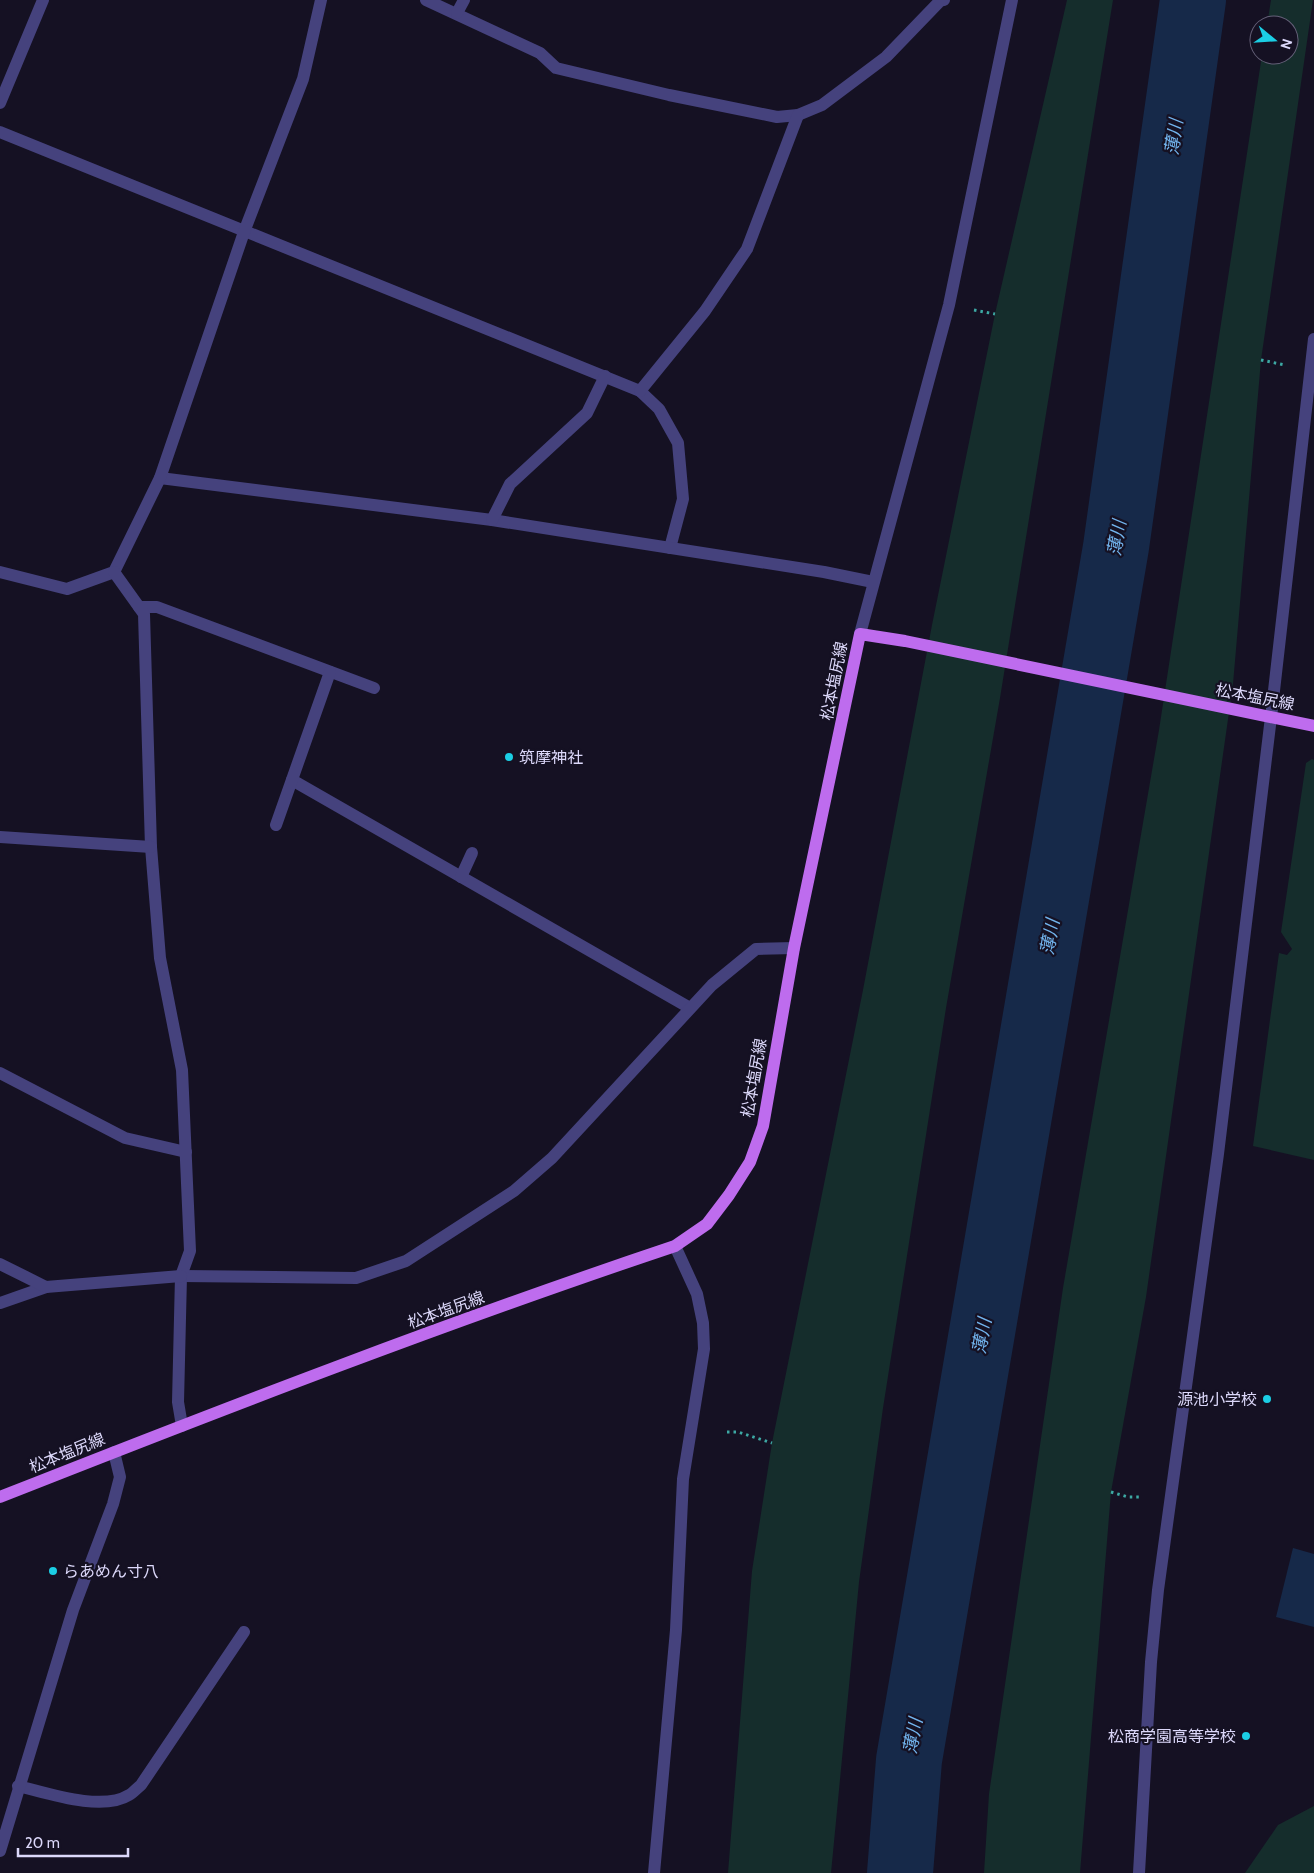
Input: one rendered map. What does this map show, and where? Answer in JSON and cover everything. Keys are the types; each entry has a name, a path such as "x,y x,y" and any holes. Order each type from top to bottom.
{"main road":[{"name":"松本塩尻線","path":"0,1498 182,1426 675,1246 707,1224 729,1195 750,1162 763,1126 794,948 860,634 905,641 1314,726"}],"street":[{"path":"0,103 43,0"},
{"path":"0,572 67,589 114,572 160,478 244,232 303,79 321,0"},
{"path":"426,0 540,53 556,68 669,95 777,117 798,114 822,105 886,57 940,1 944,0"},
{"path":"457,13 464,0"},
{"path":"860,634 949,305 1012,0"},
{"path":"640,391 705,311 747,249 798,114"},
{"path":"0,132 640,391 659,410 678,443 684,499 670,548"},
{"path":"1139,1873 1151,1662 1158,1590 1218,1154 1271,717 1314,339"},
{"path":"492,520 510,484 587,413 605,376"},
{"path":"160,478 492,520 824,572 873,582"},
{"path":"114,572 144,614 151,847 160,958 182,1070 190,1251 181,1276 178,1402 182,1426"},
{"path":"139,607 157,607 374,688"},
{"path":"276,824 330,672"},
{"path":"292,780 690,1008"},
{"path":"0,837 151,847"},
{"path":"461,877 472,854"},
{"path":"0,1303 46,1287 181,1276 356,1278 406,1261 514,1191 552,1158 712,985 756,949 794,948"},
{"path":"0,1072 125,1138 186,1152"},
{"path":"654,1873 676,1630 683,1478 704,1349 703,1323 697,1294 675,1246"},
{"path":"0,1264 46,1287"},
{"path":"0,1851 18,1786 73,1610 113,1504 120,1477 114,1452"},
{"path":"18,1786 76,1800 110,1802 128,1796 141,1785 244,1632"}],"path":[{"path":"727,1432 738,1432 772,1443"},
{"path":"1111,1492 1128,1497 1139,1497"}],"green space":[{"path":"1067,0 1113,0 1000,698 946,1008 883,1408 859,1582 831,1873 728,1873 752,1571 772,1443 863,990 932,625 995,314"},
{"path":"1271,0 1313,0 1261,360 1233,684 1146,1297 1111,1492 1080,1873 984,1873 989,1794 1063,1288 1159,730 1260,65 1299,65 1299,15 1269,15"},
{"path":"1312,759 1314,760 1314,1160 1253,1146 1279,953 1287,955 1292,949 1281,932 1306,763"},
{"path":"1314,1806 1314,1873 1245,1873 1278,1825"}],"water":[{"path":"1293,1548 1314,1554 1314,1627 1276,1617"}],"waterway":[{"name":"薄川","path":"900,1873 909,1760 1116,547 1193,0"}],"place":[{"name":"筑摩神社","path":"509,757"},
{"name":"源池小学校","path":"1267,1399"},
{"name":"らあめん寸八","path":"53,1571"},
{"name":"松商学園高等学校","path":"1246,1736"}]}
